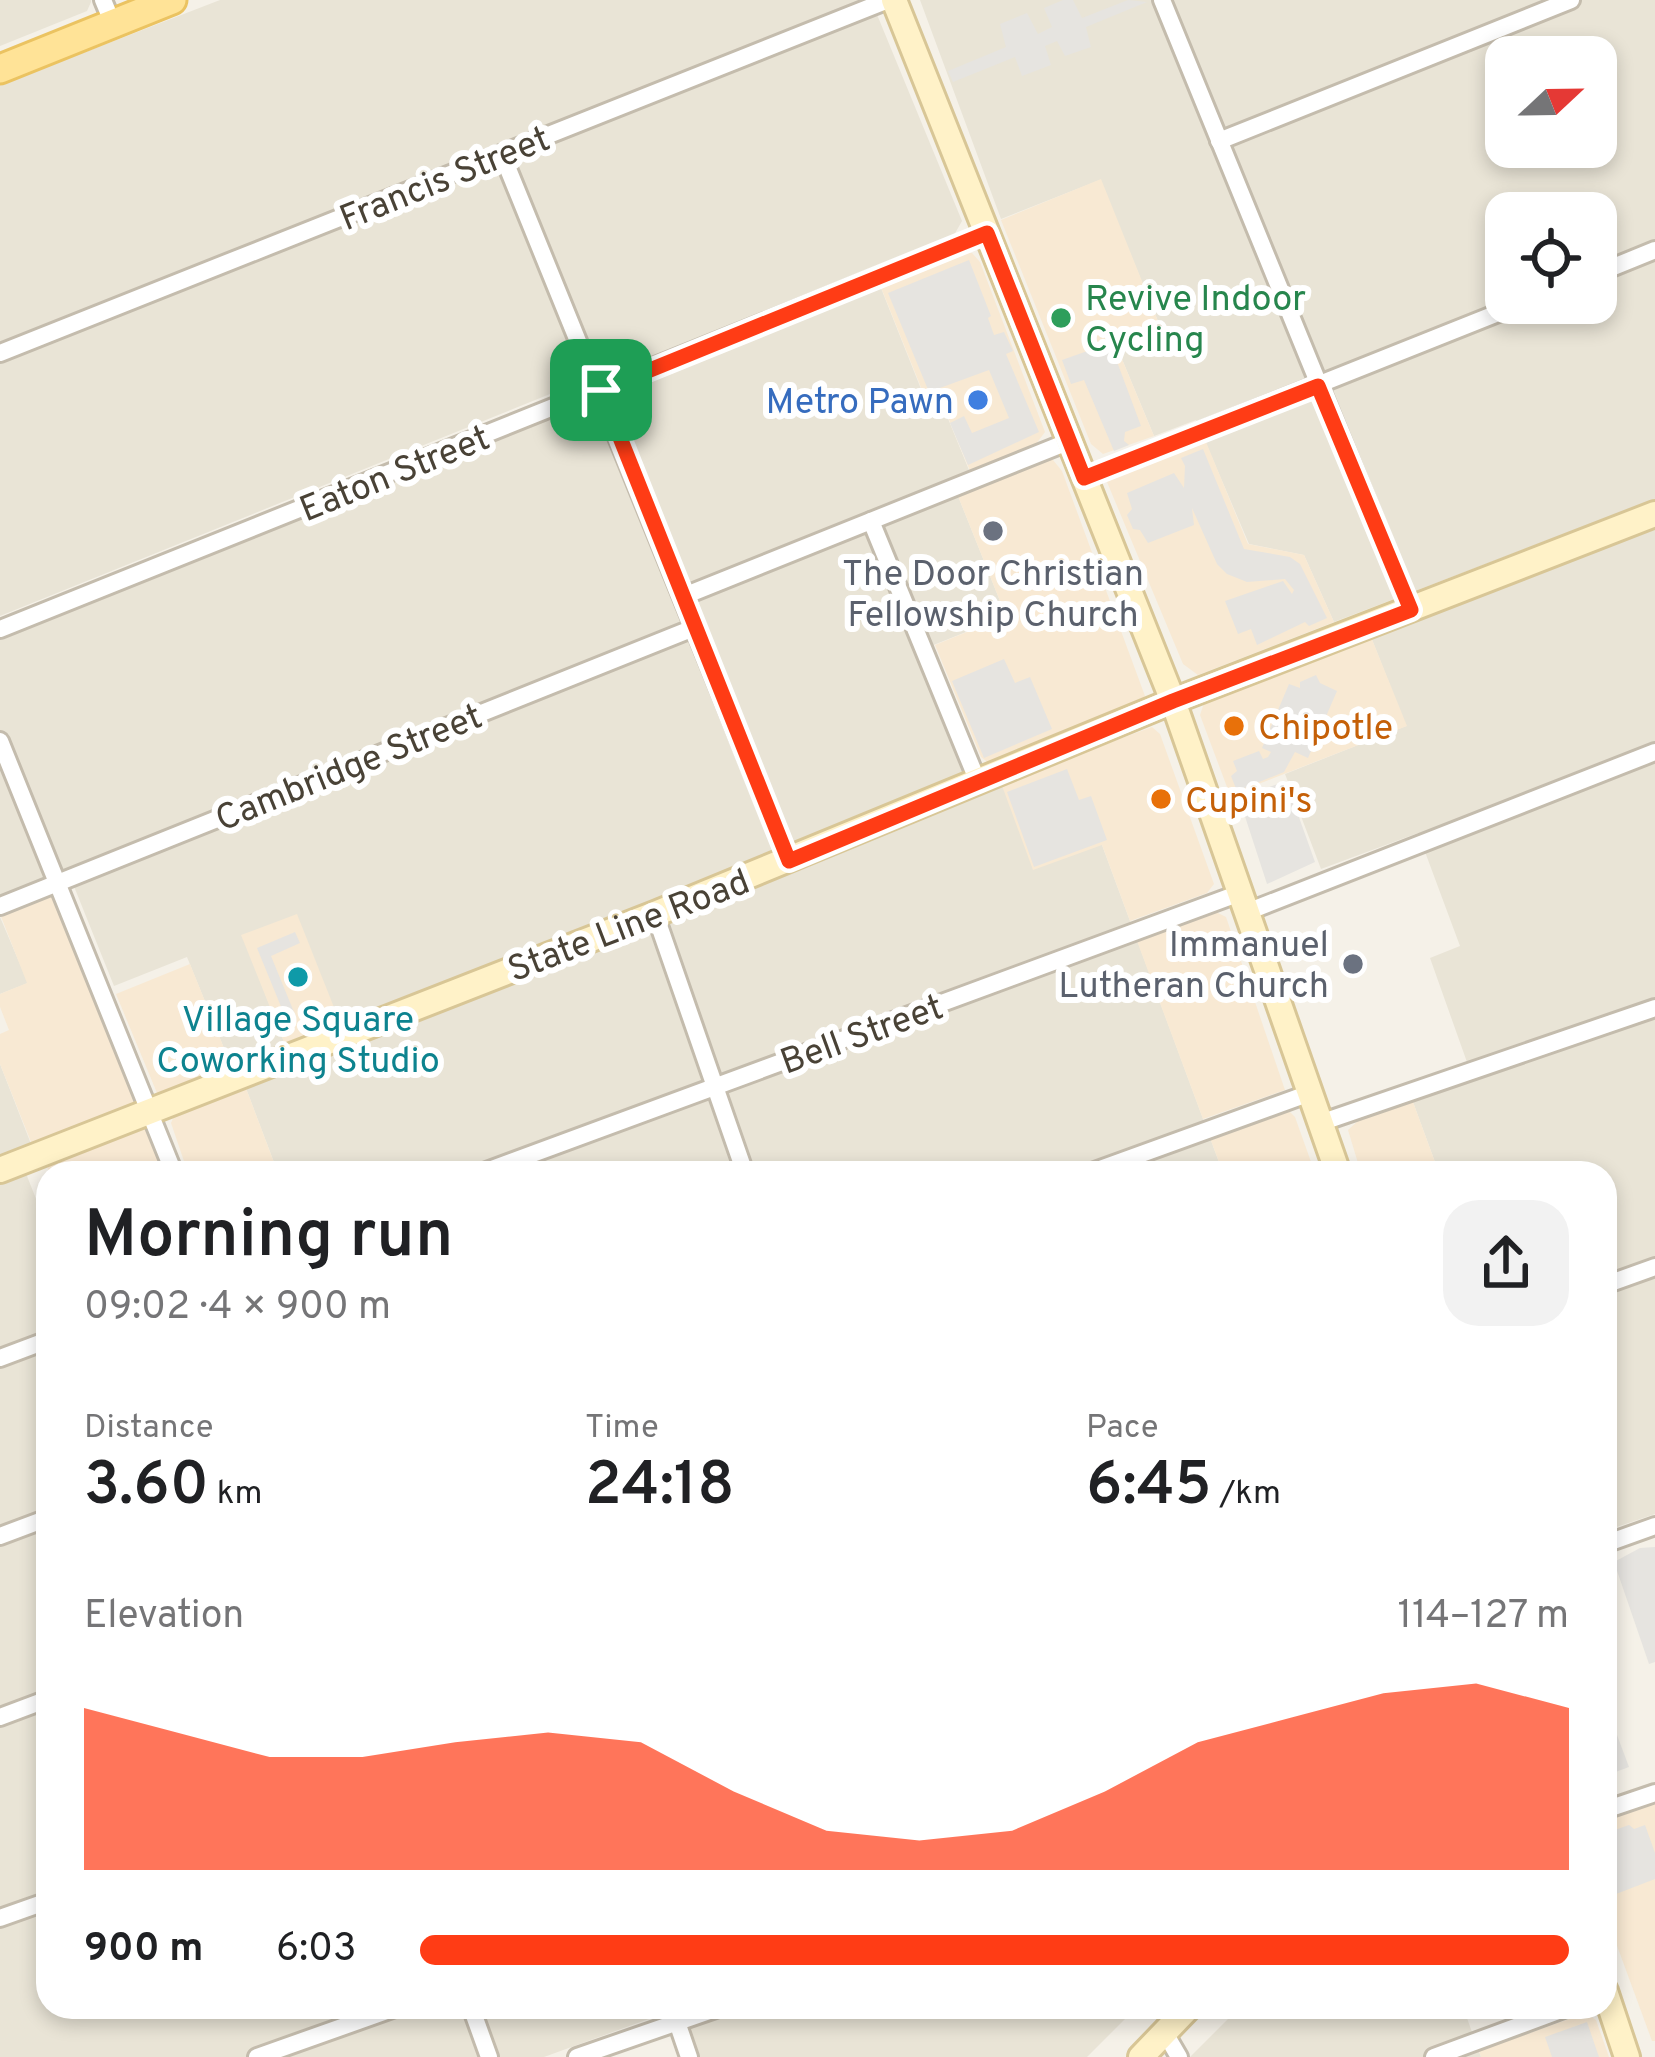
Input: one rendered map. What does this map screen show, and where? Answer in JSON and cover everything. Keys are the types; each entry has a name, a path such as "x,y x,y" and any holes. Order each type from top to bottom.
{"main road":[{"path":"0,69 108,12 172,0"}],"street":[{"name":"Francis Street","path":"0,353 891,0"},
{"path":"891,0 1173,701 1334,1161"},
{"path":"1162,0 1411,610"},
{"path":"1219,141 1571,0"},
{"path":"502,154 789,861"},
{"name":"Eaton Street","path":"0,629 987,233"},
{"path":"1617,265 1655,250"},
{"path":"1084,478 1485,318"},
{"path":"684,596 1070,441"},
{"name":"State Line Road","path":"0,1170 789,861 1173,701 1655,514"},
{"path":"872,521 978,782"},
{"name":"Cambridge Street","path":"0,906 696,627"},
{"path":"0,742 169,1161"},
{"name":"Bell Street","path":"514,1161 1655,752"},
{"path":"656,914 742,1161"},
{"path":"1320,1124 1655,1008"},
{"path":"1122,1161 1310,1093"},
{"path":"1617,1281 1655,1267"},
{"path":"0,1358 36,1344"},
{"path":"0,1536 36,1522"},
{"path":"1617,1540 1655,1526"},
{"path":"0,1717 36,1704"},
{"path":"1617,1806 1655,1793"},
{"path":"0,1918 36,1905"},
{"path":"257,2057 364,2019"},
{"path":"475,2019 489,2057"},
{"path":"577,2057 686,2019"},
{"path":"1142,2057 1178,2019"},
{"path":"1434,2057 1537,2019"},
{"path":"1614,2019 1627,2057"},
{"path":"677,2022 689,2057"},
{"path":"1165,2033 1179,2057"}],"shaded area":[{"path":"0,0 91,2 87,11 0,46"},
{"path":"220,0 871,0 962,221 954,235 873,268 925,399 938,394 971,475 958,496 1006,616 916,652 964,771 961,777 341,1025 242,935 286,1047 232,1068 187,957 114,986 67,869 0,895 0,640 590,403 596,406 639,507 655,501 602,373 0,616 0,85"},
{"path":"920,0 1655,0 1655,499 1334,622 1304,555 1249,544 1196,420 1154,436 1114,340 1158,321 1100,180 1001,219"},
{"path":"1073,0 1082,18 1128,0 1147,2 1086,27 1091,47 1065,56 1057,41 1045,46 1051,65 1022,76 1015,57 953,82 948,71 1006,47 1000,24 1027,13 1038,34 1052,27 1044,8"},
{"path":"1101,179 1158,321 1114,340 1154,436 1103,454 1091,444 1001,220"},
{"path":"972,253 980,262 1045,432 1036,444 970,471 939,395 926,400 880,285"},
{"path":"969,260 994,335 1004,332 1013,351 1006,354 1039,432 968,465 950,423 964,416 972,433 1009,418 989,370 929,392 888,293"},
{"path":"1110,343 1141,426 1125,432 1124,441 1129,445 1114,451 1084,380 1071,384 1062,360"},
{"path":"1204,437 1248,544 1304,555 1334,622 1198,675 1183,664 1107,482 1110,475"},
{"path":"1203,449 1244,549 1290,557 1300,564 1327,618 1309,626 1305,622 1257,645 1251,629 1238,634 1225,601 1283,581 1292,594 1285,579 1247,582 1227,574 1217,564 1192,508 1194,525 1148,543 1140,530 1133,529 1127,515 1132,509 1127,493 1174,473 1184,488 1181,458"},
{"path":"1053,460 1062,471 1145,696 1137,705 990,764 981,757 935,645 1006,616 958,496"},
{"path":"1655,524 1655,1514 1617,1527 1617,1161 1435,1161 1413,1102 1473,1079 1430,958 1460,946 1418,833 1321,869 1285,774 1406,726 1371,637"},
{"path":"1371,637 1407,726 1230,795 1200,715 1204,703"},
{"path":"1004,659 1015,683 1030,677 1052,729 984,758 952,681"},
{"path":"1316,675 1320,683 1337,691 1308,758 1295,752 1284,772 1237,791 1231,776 1237,771 1233,761 1259,751 1263,759 1268,757 1271,752 1262,748 1289,684 1300,688 1300,682"},
{"path":"1152,727 1160,734 1214,884 1207,893 1130,921 1102,845 1033,870 1001,783"},
{"path":"1067,769 1079,800 1091,796 1107,840 1034,867 1007,792"},
{"path":"1286,781 1315,862 1267,884 1239,798"},
{"path":"1001,783 1102,845 1219,1161 273,1161 244,1083"},
{"path":"54,894 137,1101 135,1106 33,1147 0,1064 0,1034 9,1030 0,994 27,983 0,914"},
{"path":"1216,912 1226,917 1285,1090 1203,1119 1137,941"},
{"path":"297,914 341,1025 286,1047 241,935"},
{"path":"0,917 28,983 0,994"},
{"path":"295,932 300,943 271,956 296,1017 289,1026 257,948"},
{"path":"190,964 232,1068 163,1096 157,1093 116,994"},
{"path":"0,1064 31,1144 0,1156"},
{"path":"244,1083 273,1161 184,1161 171,1123 174,1116"},
{"path":"1413,1102 1435,1161 1357,1161 1348,1130 1359,1120"},
{"path":"1288,1110 1311,1161 1219,1161 1210,1138"},
{"path":"146,1125 161,1161 45,1161"},
{"path":"25,1171 36,1199 36,2019 649,2019 544,2057 0,2057 0,1181"},
{"path":"1655,1547 1655,1662 1649,1664 1617,1571 1617,1560 1640,1548"},
{"path":"1617,1735 1629,1767 1617,1772"},
{"path":"1655,1800 1655,2041 1617,1946 1617,1813"},
{"path":"1645,1825 1655,1853 1655,1879 1617,1894 1617,1829"},
{"path":"683,2019 1125,2019 1087,2057 697,2057"},
{"path":"1228,2019 1467,2019 1481,2057 1190,2057"},
{"path":"1569,2019 1595,2019 1609,2057 1481,2057 1479,2051"},
{"path":"1587,2022 1599,2057 1552,2057 1545,2037"}],"place":[{"name":"Revive Indoor Cycling","path":"1061,318"},
{"name":"Metro Pawn","path":"978,400"},
{"name":"The Door Christian Fellowship Church","path":"993,531"},
{"name":"Chipotle","path":"1234,726"},
{"name":"Cupini's","path":"1161,799"},
{"name":"Immanuel Lutheran Church","path":"1353,964"},
{"name":"Village Square Coworking Studio","path":"298,977"}],"route":[{"path":"987,233 1084,478 1318,386 1411,610 1173,701 789,861 601,390 987,233"}]}
